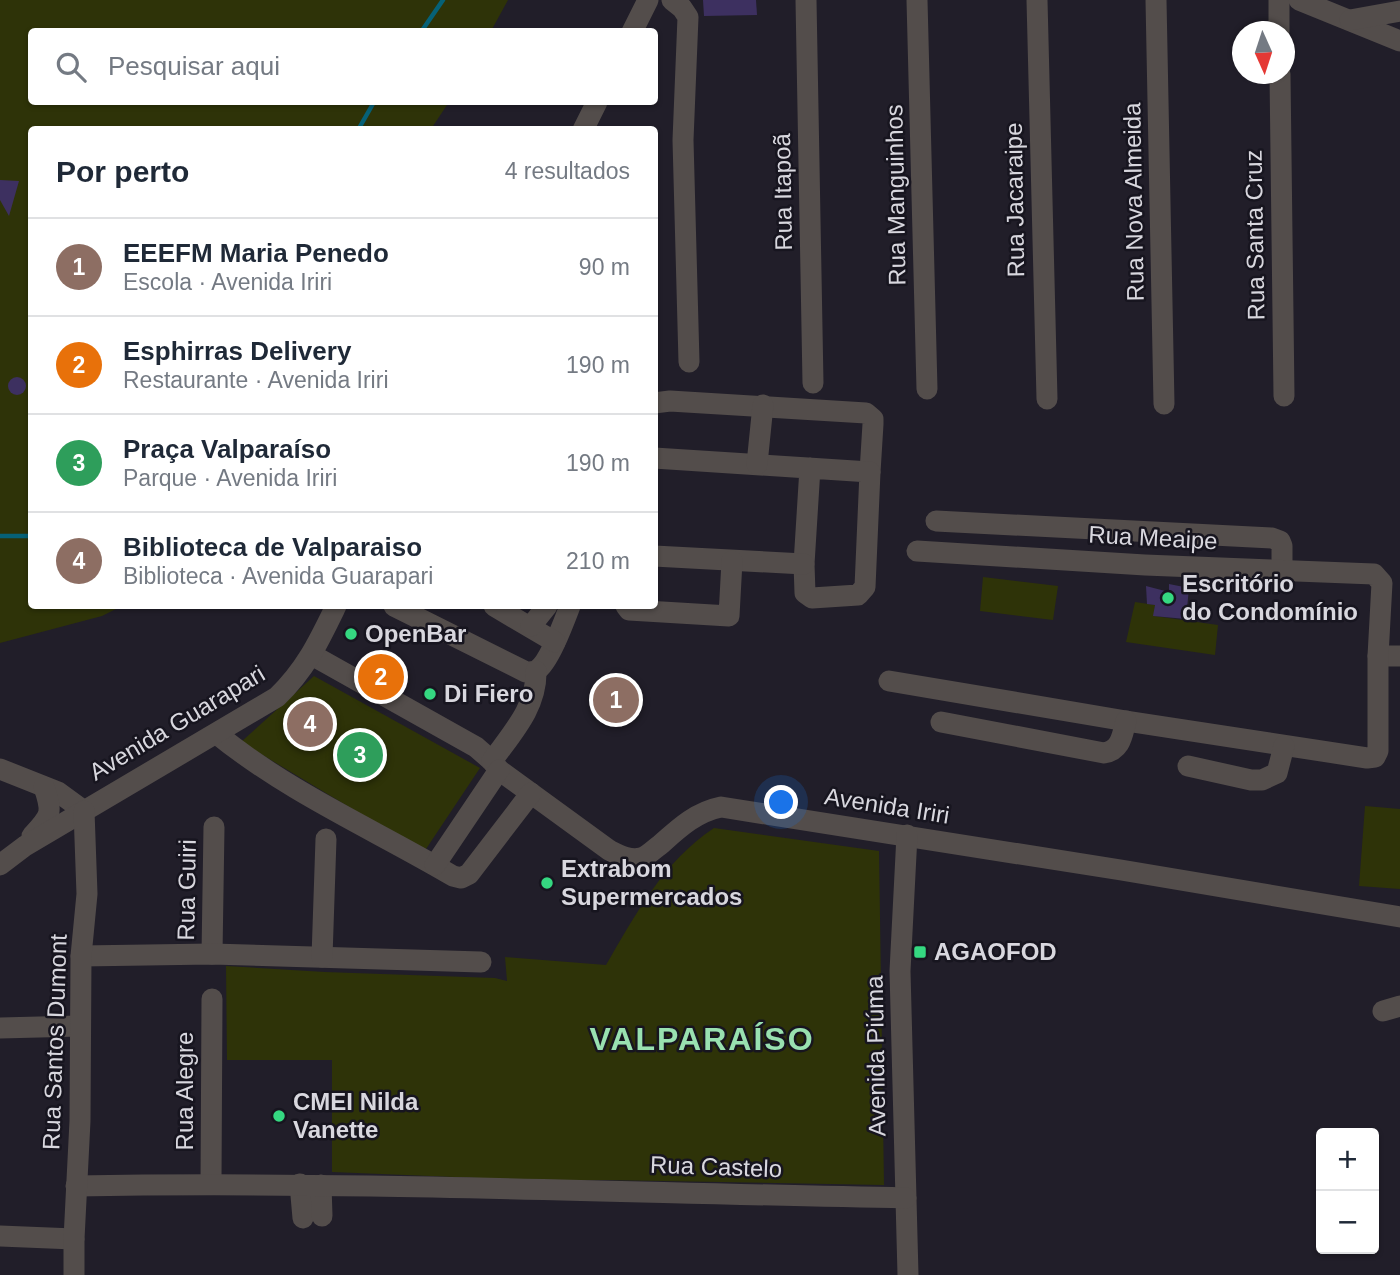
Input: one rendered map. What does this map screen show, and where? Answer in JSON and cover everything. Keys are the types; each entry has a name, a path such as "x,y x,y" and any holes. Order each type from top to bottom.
{"street":[{"path":"634,28 648,0"},
{"path":"672,0 688,17 683,140 689,362"},
{"name":"Rua Itapoã","path":"806,0 813,383"},
{"name":"Rua Manguinhos","path":"917,0 927,389"},
{"name":"Rua Jacaraipe","path":"1037,0 1047,399"},
{"name":"Rua Nova Almeida","path":"1156,0 1164,404"},
{"path":"1279,0 1279,21"},
{"path":"1299,0 1400,41"},
{"path":"1347,20 1400,11"},
{"name":"Rua Santa Cruz","path":"1280,84 1284,396"},
{"path":"585,126 596,105"},
{"path":"658,402 763,405 871,415 873,424 865,587 862,593 853,596 808,596 805,593 804,564 810,468"},
{"path":"757,464 763,405"},
{"path":"658,458 870,472"},
{"path":"936,521 1272,538 1280,541 1282,546 1282,570"},
{"name":"Rua Meaipe","path":"917,551 1145,565 1374,574 1382,583 1377,656"},
{"path":"658,556 804,564"},
{"path":"628,609 726,617 731,614 732,561"},
{"name":"Avenida Guarapari","path":"25,846 217,734 276,696 294,680 312,655 335,609"},
{"path":"400,609 526,672 536,671"},
{"path":"500,609 555,642"},
{"path":"531,626 545,609"},
{"path":"435,865 529,708 537,685 536,671 555,642 569,609"},
{"name":"Avenida Iriri","path":"312,655 476,747 531,793 609,850 632,859 644,858 705,810 721,807 1400,917"},
{"path":"889,681 1367,758 1375,757 1378,751 1377,656 1400,656"},
{"path":"941,722 1104,753 1113,751 1119,745 1126,721"},
{"path":"217,734 243,755 298,789 461,878 469,874 531,793"},
{"path":"1188,766 1262,780 1277,773 1284,746"},
{"path":"0,769 68,797 84,811"},
{"path":"0,865 25,846 48,818 49,804 44,787"},
{"name":"Rua Santos Dumont","path":"75,1275 74,1238 80,1121 81,956 86,894 84,811"},
{"name":"Rua Guiri","path":"212,954 214,827"},
{"path":"47,833 86,840"},
{"name":"Avenida Piúma","path":"906,835 900,971 908,1275"},
{"path":"322,957 326,839"},
{"path":"81,956 212,954 481,962"},
{"name":"Rua Alegre","path":"211,1183 212,999"},
{"path":"0,1028 79,1026"},
{"name":"Rua Alegre","path":"76,1186 211,1183 525,1188"},
{"path":"310,1184 312,1217"},
{"name":"Rua Castelo","path":"525,1188 906,1198"},
{"path":"0,1236 74,1238"}],"green space":[{"path":"0,0 508,0 493,28 28,28 28,105 447,105 433,126 28,126 28,609 116,609 102,616 0,643"},
{"path":"983,577 1058,586 1053,620 980,611"},
{"path":"1135,602 1155,605 1154,616 1218,625 1215,655 1126,642"},
{"path":"314,676 480,768 424,852 241,742"},
{"path":"1365,806 1400,809 1400,889 1359,886"},
{"path":"714,828 879,851 884,1185 550,1181 332,1172 332,1060 227,1060 226,966 495,978 507,981 505,957 606,965 640,908 665,873"}],"building":[{"path":"703,0 756,0 757,15 704,16"},
{"path":"0,180 19,181 9,216 0,200"},
{"path":"17,377 23,380 26,386 23,392 17,395 11,392 8,386 11,380"},
{"name":"Escritório do Condomínio","path":"1169,584 1189,588 1186,619 1153,616 1155,605 1147,604 1146,586 1169,592"}],"waterway":[{"path":"424,28 443,0"},
{"path":"360,126 372,105"},
{"path":"0,536 28,536"}],"place":[{"name":"Escritório do Condomínio","path":"1168,598"},
{"name":"OpenBar","path":"351,634"},
{"name":"Esphirras Delivery","path":"381,677"},
{"name":"Di Fiero","path":"430,694"},
{"name":"EEEFM Maria Penedo","path":"616,700"},
{"name":"Biblioteca de Valparaiso","path":"310,724"},
{"name":"Praça Valparaíso","path":"360,755"},
{"name":"Extrabom Supermercados","path":"547,883"},
{"name":"AGAOFOD","path":"920,952"},
{"name":"CMEI Nilda Vanette","path":"279,1116"}],"district":[{"name":"VALPARAÍSO","path":"702,1039"}]}
